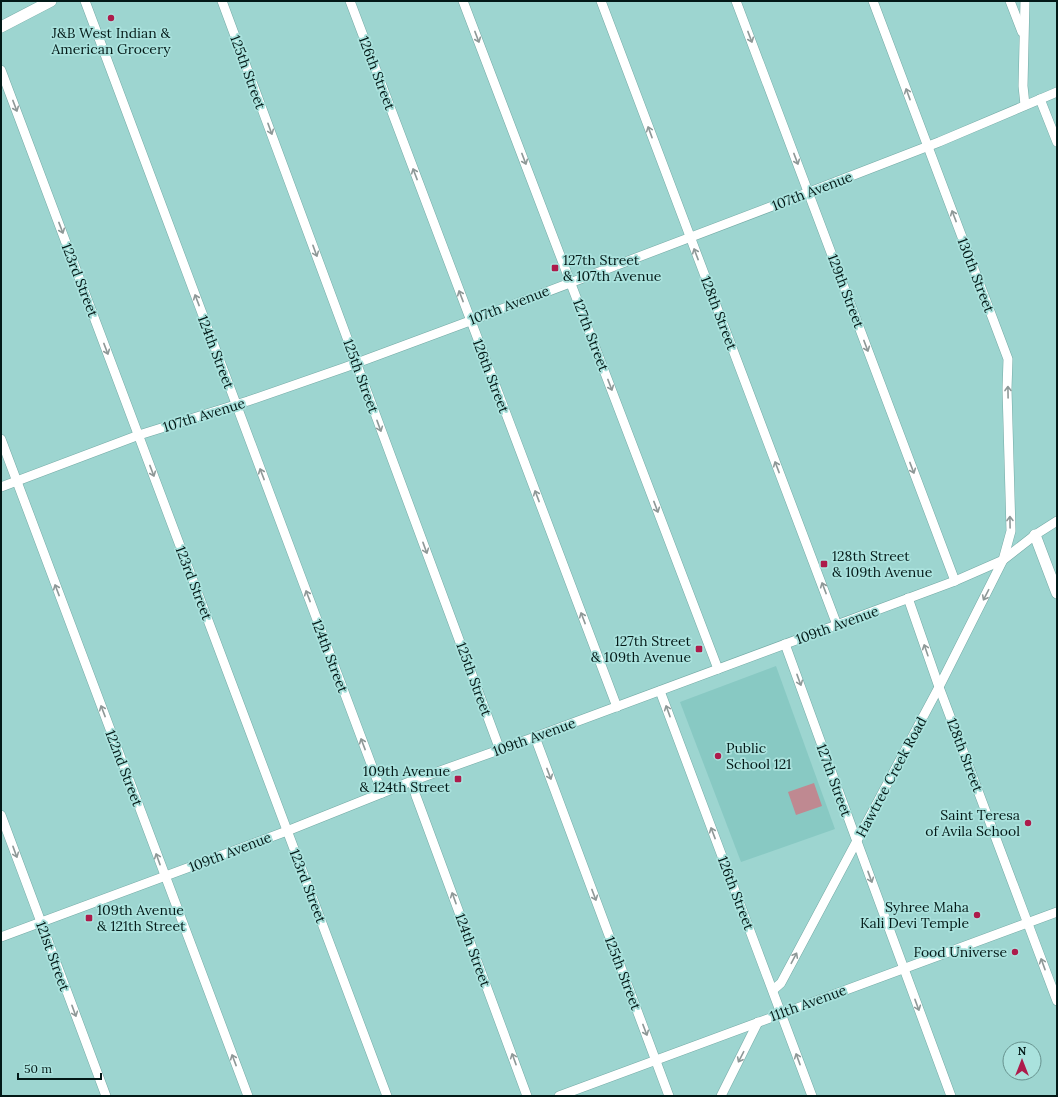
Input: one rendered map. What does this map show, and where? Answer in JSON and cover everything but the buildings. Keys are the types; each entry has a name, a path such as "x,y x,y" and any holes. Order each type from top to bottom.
{"street":[{"path":"1,26 51,1"},
{"name":"124th Street","path":"85,1 382,793"},
{"name":"125th Street","path":"222,1 500,750"},
{"name":"126th Street","path":"350,1 617,707"},
{"name":"127th Street","path":"463,1 718,669"},
{"name":"128th Street","path":"601,1 837,625"},
{"name":"129th Street","path":"736,1 955,581"},
{"name":"130th Street","path":"873,1 1008,359 1007,389 1011,531 1003,560"},
{"path":"1010,1 1024,37"},
{"path":"1025,1 1022,86 1026,105"},
{"name":"123rd Street","path":"1,70 387,1096"},
{"name":"107th Avenue","path":"1,486 139,435 236,405 470,321 927,146 1057,92"},
{"path":"1040,99 1057,142"},
{"name":"122nd Street","path":"1,439 164,876 248,1096"},
{"name":"109th Avenue","path":"1,937 287,830 412,781 617,707 955,581 1003,560 1035,535 1057,521"},
{"path":"1035,535 1057,593"},
{"name":"Hawtree Creek Road","path":"773,990 781,983 850,854 939,687 1003,560"},
{"name":"128th Street","path":"908,598 939,687 1057,1001"},
{"name":"127th Street","path":"785,644 856,841 952,1096"},
{"name":"126th Street","path":"660,691 812,1096"},
{"name":"125th Street","path":"535,737 669,1096"},
{"name":"124th Street","path":"412,781 416,796 527,1096"},
{"name":"121st Street","path":"1,815 106,1096"},
{"name":"111th Avenue","path":"559,1096 1057,912"},
{"path":"721,1096 758,1022"}],"shaded area":[{"path":"776,666 835,829 741,862 680,702"},
{"path":"814,783 822,806 796,815 788,792"}],"place":[{"name":"J&B West Indian & American Grocery","path":"111,18"},
{"name":"127th Street & 107th Avenue","path":"555,268"},
{"name":"128th Street & 109th Avenue","path":"824,564"},
{"name":"127th Street & 109th Avenue","path":"699,649"},
{"name":"Public School 121","path":"718,756"},
{"name":"109th Avenue & 124th Street","path":"458,779"},
{"name":"Saint Teresa of Avila School","path":"1028,823"},
{"name":"Syhree Maha Kali Devi Temple","path":"977,915"},
{"name":"109th Avenue & 121th Street","path":"89,918"},
{"name":"Food Universe","path":"1015,952"}]}
